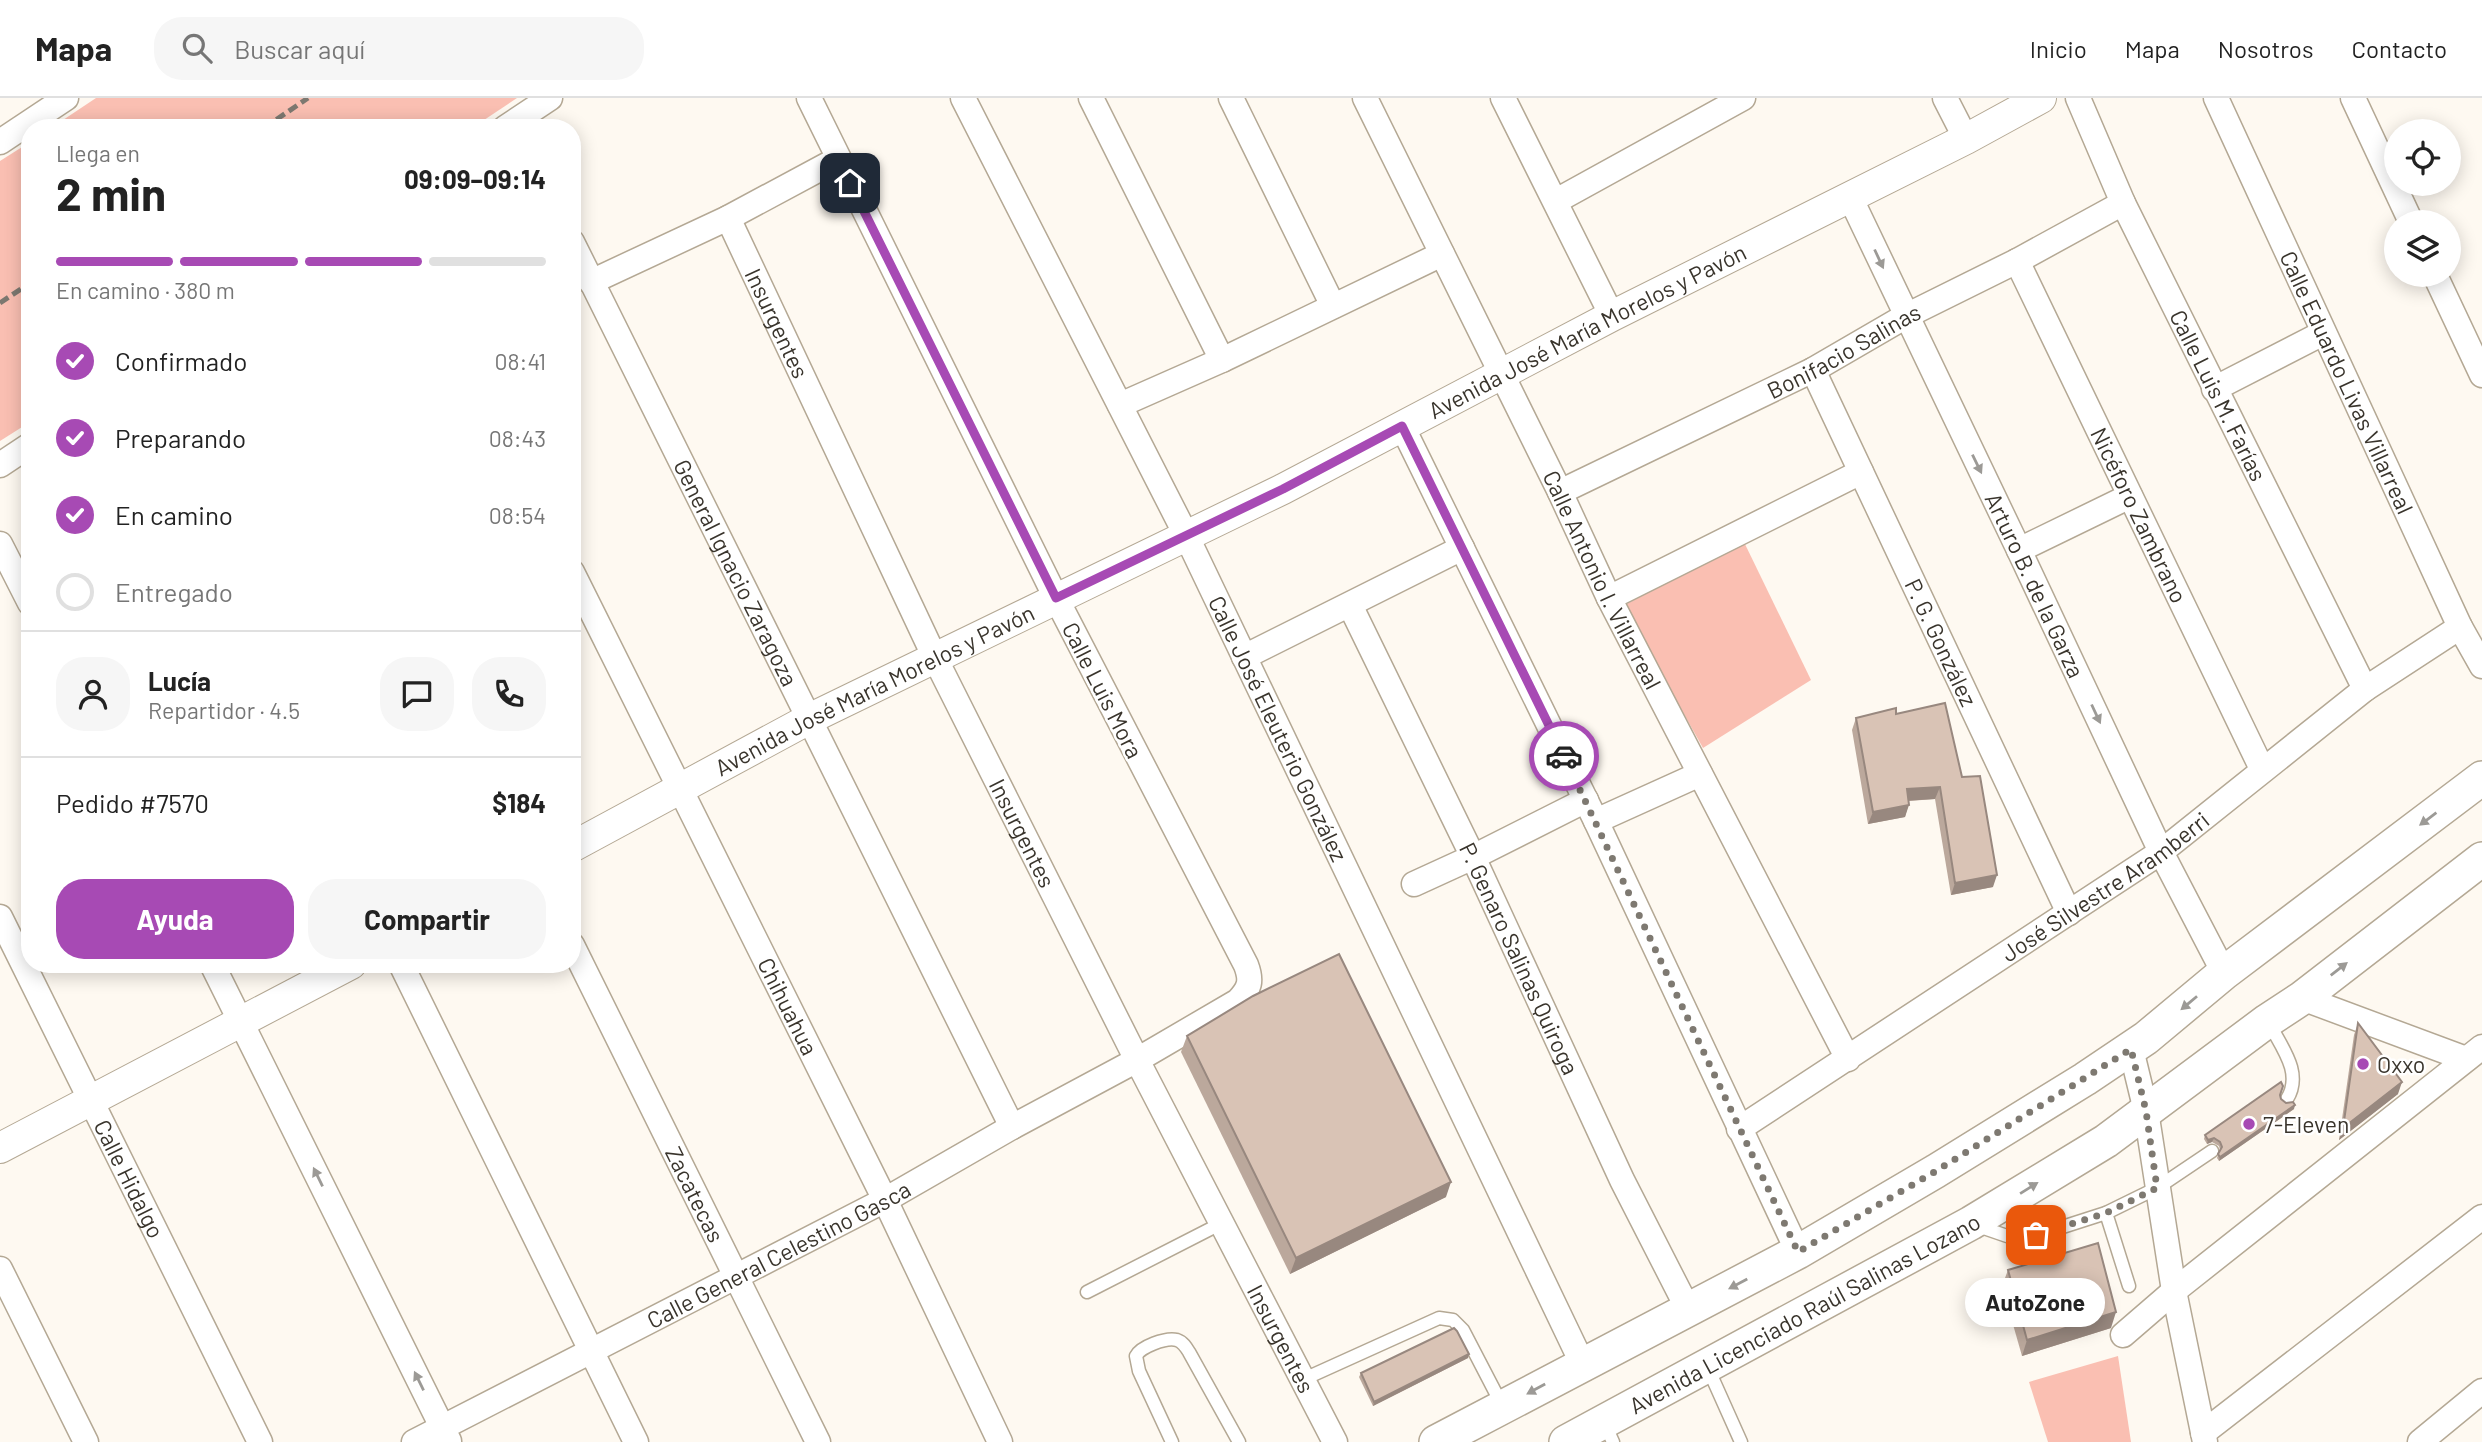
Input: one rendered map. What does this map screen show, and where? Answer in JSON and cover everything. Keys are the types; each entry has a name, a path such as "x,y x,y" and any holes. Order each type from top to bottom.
{"main road":[{"path":"1436,1442 1798,1252 1936,1171 2131,1049 2224,973 2482,778"},
{"name":"Avenida Licenciado Raúl Salinas Lozano","path":"1566,1442 1609,1432 1707,1366 1971,1223 2106,1141 2302,998 2482,859"}],"street":[{"path":"34,119 66,98"},
{"path":"522,119 550,98"},
{"name":"Calle Luis Mora","path":"809,98 1056,598 1251,978"},
{"name":"Calle José Eleuterio González","path":"963,98 1186,535 1583,1365"},
{"path":"1091,98 1222,360"},
{"path":"1231,98 1333,306"},
{"name":"Calle Antonio I. Villarreal","path":"1365,98 1560,492 1609,598 1848,1059"},
{"path":"1503,98 1612,316"},
{"path":"1556,201 1743,98"},
{"path":"1945,98 1966,139"},
{"name":"Avenida José María Morelos y Pavón","path":"581,842 809,719 1283,489 1501,373 1966,139 2041,98"},
{"name":"Calle Luis M. Farías","path":"2078,98 2123,203 2365,688"},
{"name":"Calle Eduardo Livas Villarreal","path":"2216,98 2460,626 2482,666"},
{"path":"2353,98 2405,210"},
{"path":"0,142 21,128"},
{"path":"591,282 728,218 838,159"},
{"name":"Arturo B. de la Garza","path":"1850,197 2161,852 2224,973"},
{"name":"Bonifacio Salinas","path":"1560,492 1813,370 1906,316 2017,261 2123,203"},
{"name":"Insurgentes","path":"728,218 935,658 1137,1060 1335,1442"},
{"path":"1121,405 1222,360 1442,254"},
{"name":"General Ignacio Zaragoza","path":"581,261 1012,1127"},
{"name":"Nicéforo Zambrano","path":"2017,261 2262,769"},
{"path":"2441,287 2482,375"},
{"path":"2214,389 2323,333"},
{"name":"P. G. González","path":"1813,370 2069,913"},
{"path":"1402,426 1591,811 1798,1252"},
{"path":"0,465 21,451"},
{"path":"1609,598 1861,472"},
{"path":"2019,550 2130,496"},
{"path":"0,544 21,585"},
{"path":"1244,657 1462,548"},
{"name":"Chihuahua","path":"581,590 885,1200 1000,1442"},
{"name":"P. Genaro Salinas Quiroga","path":"1350,605 1473,857 1622,1180 1689,1311"},
{"name":"José Silvestre Aramberri","path":"1739,1129 2161,852 2365,688 2460,626"},
{"path":"1414,884 1473,857 1591,811 1700,774"},
{"name":"Calle Hidalgo","path":"0,917 21,959"},
{"name":"Zacatecas","path":"581,963 818,1442"},
{"name":"Calle Hidalgo","path":"28,973 260,1442"},
{"path":"216,973 446,1435"},
{"path":"0,1148 334,973"},
{"path":"405,973 636,1442"},
{"name":"Calle General Celestino Gasca","path":"414,1442 446,1435 590,1351 885,1200 1238,1001 1247,991 1251,978"},
{"path":"2302,998 2474,1053"},
{"path":"2131,1049 2146,1111 2174,1291 2204,1438 2482,1217"},
{"path":"2123,1335 2174,1291 2474,1053"},
{"path":"0,1269 86,1442"},
{"path":"2420,1442 2482,1391"}],"lane":[{"path":"2267,1021 2292,1068 2295,1080 2287,1099"},
{"path":"1971,1223 2007,1236 2036,1235 2106,1213 2157,1188 2212,1151"},
{"path":"2106,1213 2129,1286"},
{"path":"1087,1292 1222,1223"},
{"path":"1304,1379 1439,1318 1452,1320 1463,1329 1503,1408"},
{"path":"1172,1442 1139,1371 1136,1356 1141,1349 1174,1339 1189,1352 1239,1442"},
{"path":"1707,1366 1741,1442"}],"shaded area":[{"path":"96,98 517,98 486,119 64,119"},
{"path":"21,148 21,428 0,441 0,161"},
{"path":"1743,540 1811,680 1703,748 1623,606"},
{"path":"2118,1356 2131,1442 2048,1442 2029,1382"}],"building":[{"path":"1945,703 1962,777 1980,776 1997,875 1955,883 1940,787 1907,789 1909,805 1873,812 1856,718 1896,708 1896,714"},
{"path":"1339,954 1451,1182 1296,1258 1187,1036 1253,996"},
{"name":"Oxxo","path":"2358,1023 2402,1082 2343,1128"},
{"name":"7-Eleven","path":"2281,1082 2281,1099 2295,1105 2220,1157 2220,1142 2214,1138 2208,1140 2205,1135"},
{"path":"2098,1243 2116,1312 2027,1340 2008,1270"},
{"path":"1454,1328 1469,1354 1374,1402 1361,1373"}],"railway":[{"path":"277,119 308,98"},
{"path":"0,303 21,289"}],"way so far":[{"path":"1564,756 1798,1252 1936,1171 2131,1049 2146,1111 2157,1188 2106,1213 2036,1235"}],"place":[{"name":"Oxxo","path":"2363,1064"},
{"name":"7-Eleven","path":"2249,1124"},
{"name":"AutoZone","path":"2036,1235"}],"route":[{"path":"850,183 1056,598 1283,489 1402,426 1564,756"}]}
